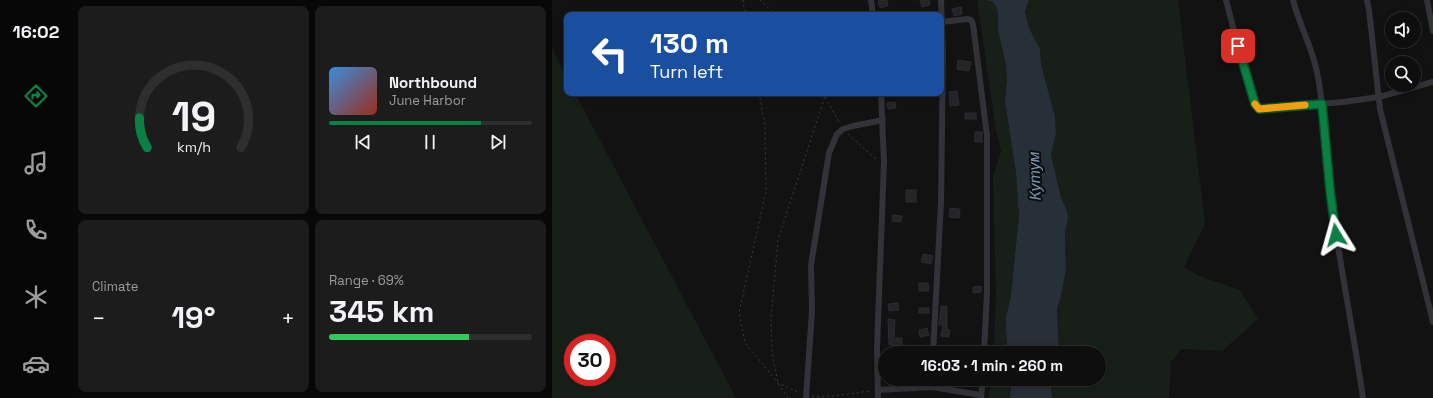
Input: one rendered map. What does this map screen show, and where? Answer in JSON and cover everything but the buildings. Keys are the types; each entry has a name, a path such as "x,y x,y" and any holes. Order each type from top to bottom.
{"street":[{"path":"871,0 873,12"},
{"path":"941,0 941,12"},
{"path":"1226,0 1242,62 1255,104 1259,109 1322,104 1379,97 1433,82"},
{"path":"1293,0 1317,70 1339,257 1352,325 1363,398"},
{"path":"1367,0 1370,10 1380,109 1433,322"},
{"path":"1427,0 1433,31"},
{"path":"944,22 968,19 972,20 987,136 987,292 984,346"},
{"path":"878,398 877,348 884,162 881,96"},
{"path":"933,346 941,202 943,96"},
{"path":"806,397 812,311 811,265 829,153 837,134 844,129 883,120"},
{"path":"878,390 932,387 981,396 982,386"}],"path":[{"path":"743,0 745,12"},
{"path":"760,0 773,12"},
{"path":"760,96 765,125 766,191 739,313 745,343 778,383 788,398"},
{"path":"778,383 772,352 771,318 778,240 825,96"},
{"path":"778,383 806,397 820,397 878,390"}],"shaded area":[{"path":"977,0 993,2 997,8 998,30 1006,65 1007,80 1005,101 1016,173 1019,215 1011,295 1006,317 1006,346 994,346 996,293 993,177 1001,151 996,130"},
{"path":"1029,0 1178,0 1205,224 1184,267 1199,276 1240,290 1258,319 1222,351 1182,349 1171,362 1169,398 1052,398 1051,386 1106,386 1106,346 1059,346 1057,309 1066,269 1065,233 1068,219 1051,155 1056,133 1055,117 1041,64 1040,49 1029,28 1025,11"},
{"path":"552,49 564,71 564,96 577,96 736,398 552,398"},
{"path":"991,386 1010,386 1010,398 988,398"}],"water":[{"name":"Кутум","path":"986,0 1029,0 1025,12 1029,28 1040,49 1041,64 1055,117 1056,133 1051,155 1068,219 1065,233 1066,269 1057,309 1059,346 1006,346 1006,317 1011,295 1019,215 1016,173 1005,101 1007,80 1006,65 998,30 997,8 993,2"},
{"path":"1010,386 1051,386 1052,398 1010,398"}],"slow traffic":[{"path":"1255,104 1259,109 1305,105"}],"route":[{"path":"1238,46 1255,104 1259,109 1322,104 1336,235"}]}
